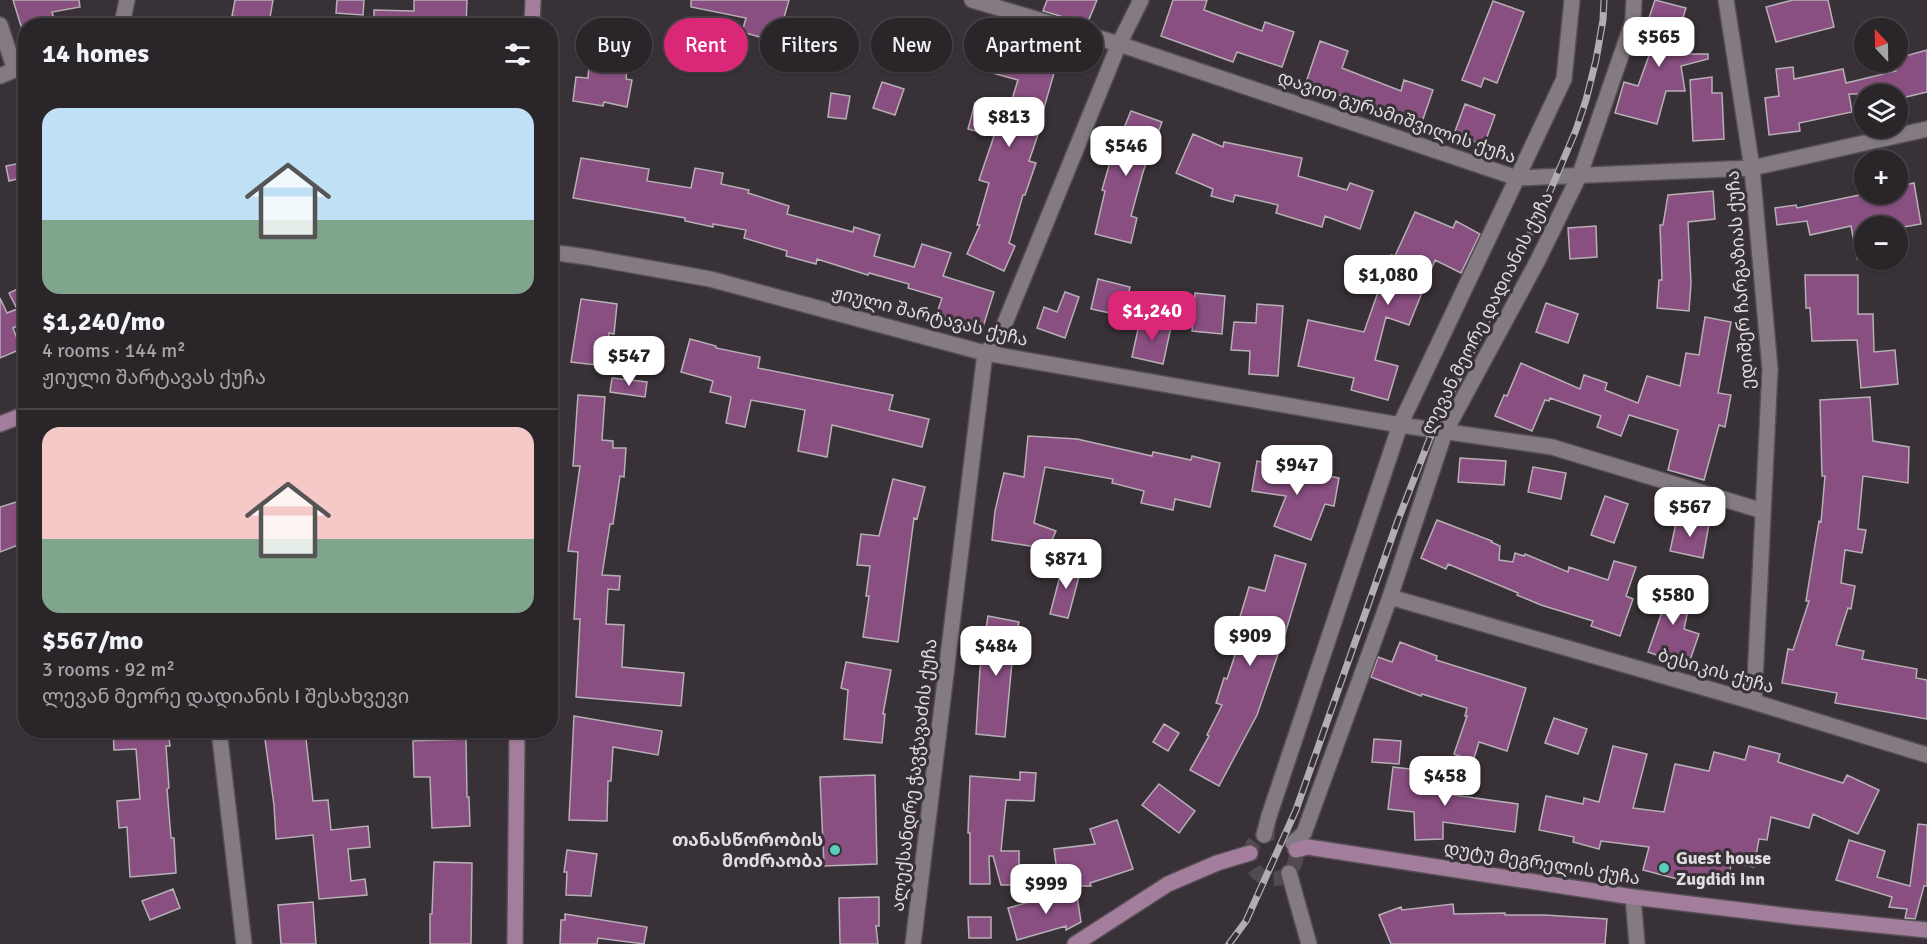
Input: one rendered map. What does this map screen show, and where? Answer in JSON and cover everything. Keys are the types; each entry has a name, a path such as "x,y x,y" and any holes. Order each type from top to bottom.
{"street":[{"path":"123,18 127,0"},
{"path":"532,18 533,0"},
{"name":"დავით გურამიშვილის ქუჩა","path":"972,0 1119,44 1517,178 1752,168 1927,129"},
{"path":"984,353 998,340 1119,44 1141,0"},
{"name":"ლევან მეორე დადიანის ქუჩა","path":"1264,835 1272,805 1400,425 1564,78 1572,0"},
{"name":"ლევან მეორე დადიანის ქუჩა","path":"1294,847 1304,833 1390,597 1445,432 1538,260 1580,174 1634,21 1634,0"},
{"name":"ედიშერ ჩარგაზიას ქუჩა","path":"1726,0 1752,168 1770,369 1754,702"},
{"path":"0,25 18,64"},
{"path":"0,76 18,69"},
{"name":"ჟიული შარტავას ქუჩა","path":"558,253 710,279 984,353 1400,425 1552,447 1763,511"},
{"name":"ალექსანდრე ჭავჭავაძის ქუჩა","path":"913,944 984,353"},
{"path":"0,424 18,417"},
{"name":"ბესიკის ქუჩა","path":"1390,597 1754,702 1927,755"},
{"path":"220,738 244,944"},
{"path":"515,944 517,738"},
{"name":"დუტუ მეგრელის ქუჩა","path":"1294,847 1308,847 1633,897 1927,930"},
{"path":"1075,944 1168,884 1217,863 1250,853"},
{"path":"1289,873 1309,944"},
{"path":"1633,897 1636,944"}],"building":[{"path":"13,0 79,0 80,7 52,12 54,18 19,18"},
{"path":"235,0 273,0 270,18 232,16"},
{"path":"337,0 364,0 363,15 336,13"},
{"path":"414,0 467,0 466,18 374,18 374,10 414,11"},
{"path":"691,0 789,0 784,18 760,18 760,37 748,34 748,18 691,7"},
{"path":"1047,0 1097,0 1090,18 1067,18 1043,11"},
{"path":"1173,0 1207,0 1204,10 1262,31 1265,22 1294,32 1282,67 1237,52 1233,62 1161,36"},
{"path":"1655,0 1686,8 1676,39 1681,41 1676,54 1708,54 1708,59 1681,66 1685,91 1666,91 1657,124 1615,113 1624,82 1638,86 1660,25 1648,21"},
{"path":"1793,0 1828,0 1834,27 1776,42 1766,7"},
{"path":"1493,1 1524,12 1497,83 1484,78 1481,87 1462,80"},
{"path":"1320,41 1348,51 1342,68 1401,91 1404,80 1433,90 1422,122 1377,108 1377,110 1334,93 1305,85"},
{"path":"1927,50 1927,92 1908,97 1908,84 1854,84 1854,94 1849,94 1852,112 1799,123 1800,131 1769,135 1765,98 1779,96 1776,69 1793,67 1794,79 1843,69 1846,83 1892,72 1908,72 1908,55"},
{"path":"588,72 627,72 626,79 632,80 627,107 604,102 603,106 573,101 576,77 588,78"},
{"path":"989,72 1054,72 1040,122 1042,123 1029,161 1036,163 1025,195 1023,195 1009,243 1015,246 1004,271 967,254 980,225 977,225 989,183 979,180 994,136 968,129 975,103 1008,112 1018,80"},
{"path":"1712,77 1712,93 1722,93 1724,139 1693,141 1690,80"},
{"path":"882,82 904,89 895,115 873,108"},
{"path":"831,93 850,96 846,119 828,117"},
{"path":"1465,104 1495,115 1484,145 1454,134"},
{"path":"1131,111 1162,122 1143,172 1131,216 1137,218 1131,243 1095,234 1105,191 1102,190 1110,162"},
{"path":"1193,134 1223,147 1224,142 1302,158 1298,176 1347,190 1350,183 1373,191 1360,229 1325,216 1322,227 1276,213 1278,205 1235,195 1233,202 1211,196 1213,189 1176,173"},
{"path":"581,158 649,169 647,181 691,188 695,168 723,173 721,184 749,190 748,193 789,206 787,214 853,232 854,227 880,235 874,256 914,267 922,244 951,253 943,276 994,292 982,330 936,316 942,298 908,288 909,284 869,273 868,275 817,259 816,264 786,256 787,251 744,238 746,230 713,224 713,227 685,221 685,218 573,198"},
{"path":"18,164 18,179 9,181 6,166"},
{"path":"1914,183 1921,224 1908,226 1908,216 1854,216 1854,242 1851,226 1810,235 1807,221 1777,225 1775,208 1796,205 1797,208 1854,196 1854,204 1908,204 1908,184"},
{"path":"1713,191 1715,219 1688,222 1691,283 1689,311 1657,308 1659,280 1662,280 1660,225 1663,225 1668,195"},
{"path":"1415,212 1453,228 1456,221 1480,234 1461,273 1435,260 1409,325 1386,317 1375,360 1398,366 1388,400 1351,390 1354,378 1298,366 1308,320 1364,332 1391,255 1395,256"},
{"path":"1596,226 1597,257 1570,259 1568,228"},
{"path":"1805,275 1858,275 1858,314 1873,314 1874,352 1895,350 1898,384 1861,388 1857,340 1812,341 1810,308 1806,308"},
{"path":"1098,279 1130,287 1124,316 1091,309"},
{"path":"18,289 18,326 13,328 18,341 18,350 0,358 0,298 7,313 17,309 9,293"},
{"path":"1065,292 1079,297 1065,338 1037,328 1044,307 1057,312"},
{"path":"1195,293 1225,296 1222,334 1192,331"},
{"path":"581,299 617,304 614,334 609,333 605,366 571,362"},
{"path":"1546,303 1578,314 1568,343 1536,332"},
{"path":"1257,304 1283,306 1278,376 1249,374 1250,351 1231,350 1234,322 1256,323"},
{"path":"1705,317 1731,322 1718,393 1731,395 1725,427 1719,425 1704,480 1668,470 1678,430 1629,415 1621,436 1597,427 1601,416 1550,398 1549,401 1545,400 1532,431 1495,416 1504,395 1507,396 1521,363 1580,389 1584,375 1607,383 1605,390 1638,403 1647,376 1680,386 1686,353 1699,355"},
{"path":"1140,320 1171,327 1163,364 1132,357"},
{"path":"690,339 716,346 716,348 760,357 758,368 893,395 889,410 929,419 922,447 832,425 827,457 798,451 805,410 751,400 745,427 726,423 731,397 710,392 713,381 681,372"},
{"path":"612,378 647,382 645,397 610,392"},
{"path":"578,395 605,397 602,440 613,441 613,448 626,448 624,477 620,476 602,575 620,576 619,590 608,589 606,624 624,625 622,667 684,673 681,706 576,697 580,619 574,619 578,552 568,551 580,466 573,466"},
{"path":"1870,397 1873,441 1909,447 1908,483 1863,476 1858,529 1866,530 1862,553 1845,550 1841,583 1855,586 1851,609 1848,608 1836,645 1864,651 1862,659 1917,669 1916,678 1927,680 1927,719 1835,703 1837,693 1782,683 1788,649 1793,650 1809,601 1806,601 1819,521 1821,522 1825,476 1822,476 1820,400"},
{"path":"1028,436 1077,439 1152,456 1153,452 1191,460 1192,456 1220,463 1210,507 1175,499 1173,510 1141,503 1144,491 1112,483 1113,479 1045,467 1034,523 1056,531 1048,549 992,540 995,511 1004,473 1024,477"},
{"path":"1460,458 1506,461 1504,485 1458,482"},
{"path":"1257,461 1339,478 1334,506 1325,504 1311,540 1274,526 1286,496 1252,491"},
{"path":"1533,467 1566,473 1561,499 1528,492"},
{"path":"893,479 925,487 917,519 914,518 898,642 863,637 869,596 866,596 870,566 857,565 861,534 879,536"},
{"path":"1605,496 1628,504 1614,543 1591,535"},
{"path":"18,501 18,545 0,552 0,507"},
{"path":"1677,518 1709,524 1703,558 1670,551"},
{"path":"1437,520 1500,546 1499,560 1513,562 1515,553 1524,556 1525,554 1568,572 1569,567 1608,580 1614,561 1636,567 1626,596 1633,599 1620,636 1591,626 1593,621 1541,605 1448,564 1446,569 1421,558"},
{"path":"1275,555 1306,564 1257,715 1219,786 1190,770 1209,736 1207,735 1222,705 1216,703 1224,678 1227,679 1246,622 1239,620 1249,587 1265,591"},
{"path":"1064,561 1082,565 1068,618 1050,614"},
{"path":"1659,584 1692,591 1684,629 1699,634 1688,666 1648,652 1662,612 1653,610"},
{"path":"988,616 1019,622 1013,651 1005,737 976,734 980,669"},
{"path":"1400,642 1437,656 1436,660 1526,688 1507,751 1479,742 1473,761 1454,754 1467,716 1465,716 1467,708 1422,694 1421,696 1371,677 1378,657 1392,662"},
{"path":"846,662 891,670 883,714 885,714 882,743 844,739 848,690 841,688"},
{"path":"574,716 662,731 658,755 613,747 611,781 608,781 607,821 569,820"},
{"path":"1554,718 1587,729 1578,754 1545,743"},
{"path":"1164,724 1179,733 1168,751 1153,742"},
{"path":"113,738 169,738 170,746 166,746 169,788 167,789 176,873 130,877 127,827 119,828 117,801 140,799 136,749 114,750"},
{"path":"265,738 306,738 313,801 328,800 331,830 368,826 370,847 348,849 351,881 365,879 367,895 319,899 313,835 276,839"},
{"path":"466,739 470,826 432,828 430,777 414,777 413,741"},
{"path":"1374,739 1401,741 1399,764 1372,762"},
{"path":"1613,746 1647,754 1633,808 1664,812 1675,764 1709,771 1714,752 1745,760 1749,746 1780,754 1778,762 1843,783 1847,775 1879,790 1858,834 1813,814 1809,828 1771,817 1767,840 1759,839 1754,867 1731,863 1728,885 1685,881 1643,870 1649,847 1601,841 1599,849 1573,842 1574,837 1539,830 1546,796 1583,804 1584,798 1599,802"},
{"path":"1393,767 1427,771 1425,791 1518,804 1515,832 1443,822 1443,839 1415,840 1414,812 1388,809"},
{"path":"1020,772 1036,773 1034,801 1006,800 1001,851 1019,851 1019,885 1001,885 993,856 989,856 990,884 970,884 970,833 968,833 970,776 1020,780"},
{"path":"875,775 877,864 824,866 820,777"},
{"path":"1159,784 1195,811 1179,833 1142,805"},
{"path":"1117,820 1133,869 1090,883 1091,886 1059,886 1054,849 1095,844 1090,829"},
{"path":"1918,824 1927,825 1927,886 1924,886 1915,919 1905,918 1907,909 1889,907 1892,897 1836,880 1849,840 1885,851 1877,877 1910,886"},
{"path":"567,850 597,854 591,896 566,895 567,872 564,872"},
{"path":"434,862 472,863 471,944 430,944"},
{"path":"173,889 180,908 150,920 142,901"},
{"path":"1076,889 1081,922 1066,930 1066,926 1017,940 1008,908"},
{"path":"879,897 879,926 876,926 878,944 840,944 839,898"},
{"path":"313,902 316,944 281,944 278,905"},
{"path":"1453,904 1454,914 1505,913 1505,915 1607,919 1605,944 1391,944 1379,915 1401,907 1402,910"},
{"path":"565,914 647,927 644,944 598,938 597,944 560,944 561,920 565,920"},
{"path":"968,917 991,917 991,938 969,938"}],"tunnel":[{"path":"1273,833 1289,840 1296,856 1289,872 1273,879 1257,872 1250,856 1257,840 1273,833"}],"railway":[{"path":"1229,944 1246,921 1296,810 1398,520 1433,430 1545,203 1576,130 1596,60 1604,0"}],"place":[{"name":"თანასწორობის მოძრაობა","path":"835,850"},
{"name":"Guest house Zugdidi Inn","path":"1664,868"}]}
